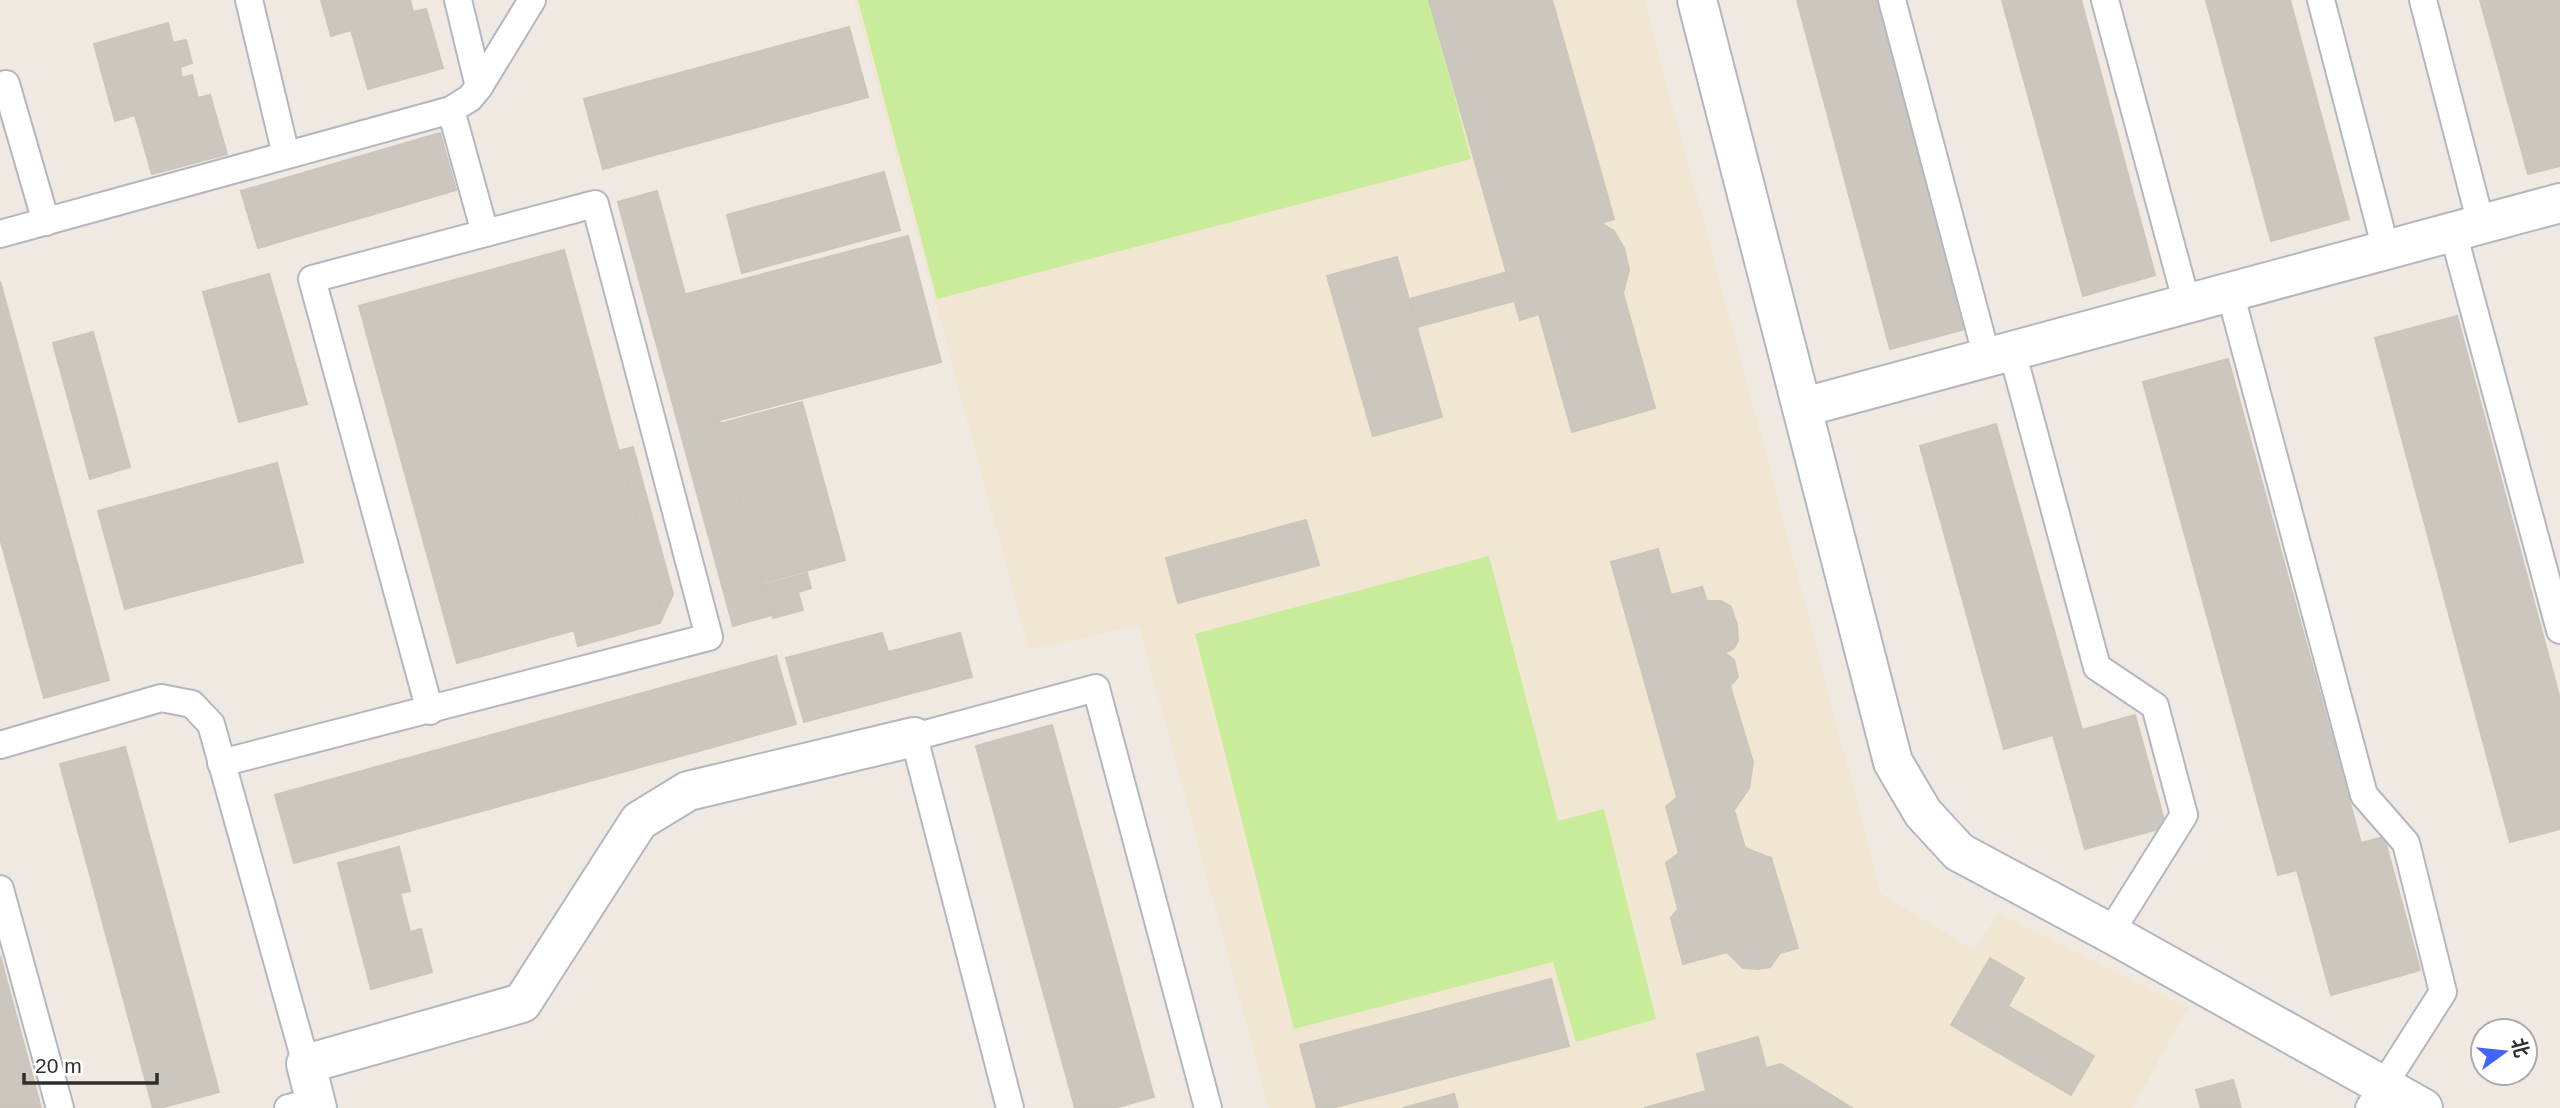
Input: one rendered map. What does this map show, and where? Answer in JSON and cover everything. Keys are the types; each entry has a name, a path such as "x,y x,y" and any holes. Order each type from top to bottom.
{"street":[{"path":"1697,0 1894,762 1923,813 1959,852 2110,933 2376,1097 2423,1108"},
{"path":"1804,407 2560,203"},
{"path":"307,1106 306,1064 522,1003 639,821 688,791 914,737"}],"lane":[{"path":"249,0 286,155"},
{"path":"458,0 479,87"},
{"path":"0,234 451,110 470,99 479,87 532,0"},
{"path":"1892,0 2097,667 2155,706 2184,815 2110,933"},
{"path":"2105,0 2187,304"},
{"path":"2321,0 2386,250"},
{"path":"2423,0 2467,228 2560,630"},
{"path":"6,83 46,222"},
{"path":"451,110 485,233"},
{"path":"221,764 430,711 709,637 595,204 312,279 430,711"},
{"path":"2230,292 2364,795 2406,843 2443,992 2376,1097"},
{"path":"1010,1108 914,737 1097,688 1208,1108"},
{"path":"0,745 161,698 192,704 211,724 306,1064"},
{"path":"0,889 60,1108"}],"shaded area":[{"path":"854,0 1644,0 1881,894 1974,950 1999,913 2188,1008 2132,1108 1269,1108 1139,625 1029,650"}],"green space":[{"path":"858,0 1429,0 1471,159 937,299"},
{"path":"1489,556 1558,821 1604,809 1656,1019 1576,1042 1553,962 1294,1029 1195,634"}],"building":[{"path":"321,0 410,0 413,12 426,9 443,68 368,89 351,30 331,36"},
{"path":"1429,0 1552,0 1614,219 1601,223 1614,231 1624,248 1629,270 1623,293 1655,408 1572,432 1539,314 1520,320"},
{"path":"1797,0 1881,0 1969,328 1890,349"},
{"path":"2002,0 2081,0 2155,275 2083,296"},
{"path":"2206,0 2290,0 2349,219 2271,241"},
{"path":"2480,0 2560,0 2560,166 2528,174"},
{"path":"168,23 173,43 186,40 192,63 180,67 182,78 192,75 198,98 210,95 227,154 152,174 135,115 115,121 94,44"},
{"path":"849,27 868,97 603,169 584,99"},
{"path":"440,133 456,190 258,248 241,191"},
{"path":"884,172 900,230 742,273 727,215"},
{"path":"657,191 772,615 733,626 618,202"},
{"path":"908,236 941,362 716,421 683,295"},
{"path":"564,250 661,606 457,663 359,306"},
{"path":"1397,257 1442,417 1373,436 1327,276"},
{"path":"1508,272 1517,300 1417,327 1410,299"},
{"path":"269,274 307,404 239,422 203,292"},
{"path":"0,281 109,680 44,698 0,538"},
{"path":"2457,316 2560,699 2560,829 2510,842 2375,338"},
{"path":"93,332 130,467 90,479 53,343"},
{"path":"2228,359 2361,843 2384,837 2420,970 2331,995 2297,870 2278,875 2143,382"},
{"path":"802,402 845,560 763,583 719,424"},
{"path":"1996,424 2082,730 2135,715 2166,827 2085,849 2053,735 2004,749 1920,446"},
{"path":"633,447 673,594 660,623 578,646 574,630 661,606 619,451"},
{"path":"277,463 303,562 125,609 98,511"},
{"path":"1306,520 1319,565 1178,603 1166,558"},
{"path":"1658,549 1671,595 1702,587 1707,601 1721,601 1731,607 1737,625 1738,640 1734,648 1725,653 1734,660 1738,677 1730,686 1753,762 1749,788 1734,810 1745,848 1771,858 1798,948 1780,953 1770,967 1743,968 1727,952 1683,964 1671,918 1678,909 1666,863 1679,853 1666,807 1677,797 1611,562"},
{"path":"807,573 811,588 798,592 803,610 773,618 764,585"},
{"path":"882,633 888,652 960,633 972,677 804,722 786,658"},
{"path":"776,656 796,724 294,863 275,795"},
{"path":"1052,725 1154,1097 1114,1108 1075,1108 976,746"},
{"path":"125,747 219,1092 160,1108 153,1108 60,764"},
{"path":"399,847 410,891 400,893 410,932 421,929 432,972 371,989 338,863"},
{"path":"0,956 41,1108 0,1108"},
{"path":"1990,958 2024,978 2008,1006 2094,1056 2071,1095 1951,1025"},
{"path":"1551,979 1569,1046 1332,1108 1317,1108 1300,1045"},
{"path":"1758,1037 1766,1068 1781,1064 1852,1108 1644,1108 1706,1091 1697,1054"},
{"path":"2233,1080 2241,1108 2201,1108 2196,1090"},
{"path":"1454,1094 1458,1108 1403,1108"}]}
